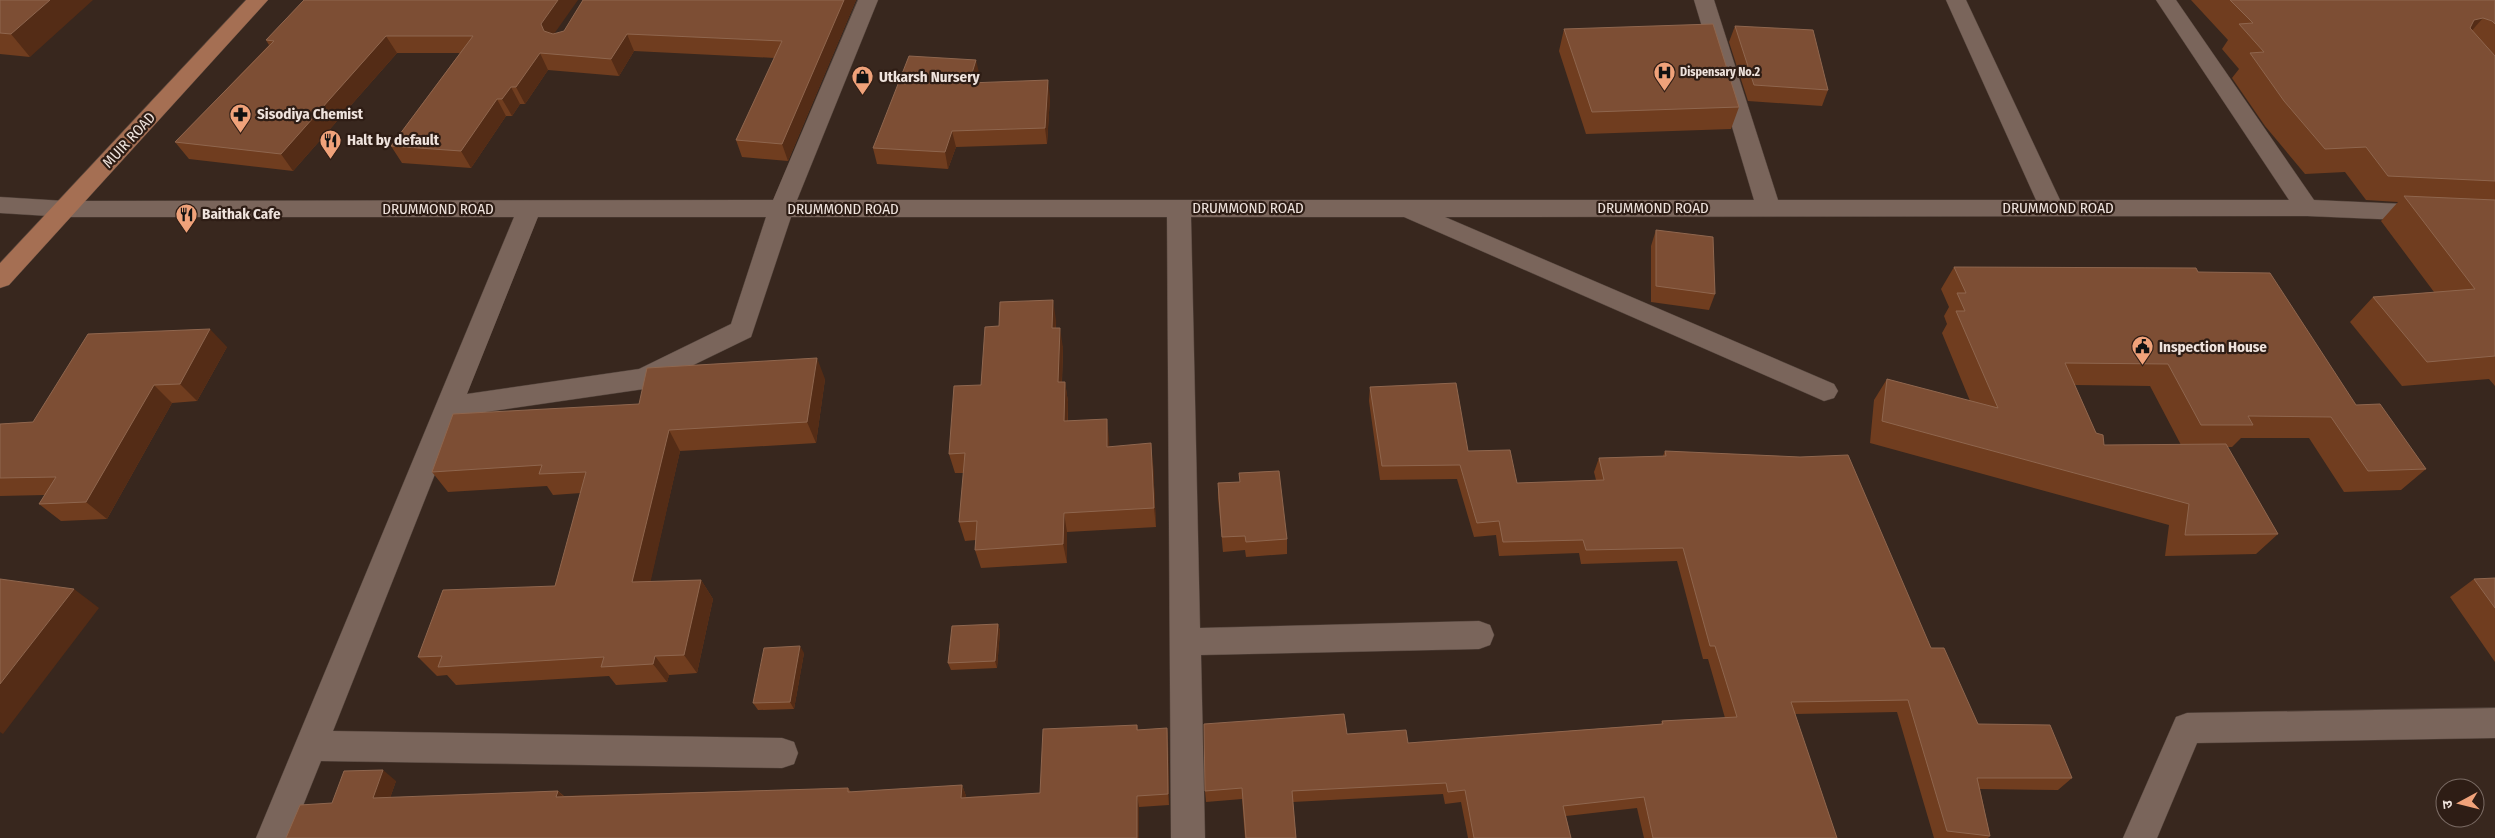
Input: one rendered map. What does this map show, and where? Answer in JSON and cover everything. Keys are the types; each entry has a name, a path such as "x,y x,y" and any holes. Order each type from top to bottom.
{"main road":[{"name":"MUIR ROAD","path":"0,279 258,0"}],"street":[{"path":"449,407 644,379 742,330 780,209 868,0"},
{"path":"1704,0 1768,208"},
{"path":"1956,0 2052,208"},
{"path":"2166,0 2307,208"},
{"name":"DRUMMOND ROAD","path":"0,205 66,209 2307,208 2495,216"},
{"path":"1179,208 1188,838"},
{"path":"1403,208 1824,391"},
{"path":"273,838 529,209"},
{"path":"1185,642 1479,635"},
{"path":"2140,838 2187,728 2495,723"},
{"path":"311,746 782,753"}],"building":[{"path":"0,0 50,0 11,34 0,33"},
{"path":"304,0 558,0 541,24 544,31 553,34 564,31 583,0 844,0 782,144 736,140 782,41 627,34 611,59 540,53 516,87 511,87 502,99 497,99 461,151 391,146 473,36 386,36 281,154 175,142 274,41 266,40"},
{"path":"2230,0 2495,0 2495,24 2483,18 2474,20 2470,28 2495,56 2495,181 2388,176 2366,147 2325,149 2284,101 2250,53 2264,52 2239,24 2253,23"},
{"path":"1713,24 1739,107 1592,112 1564,29"},
{"path":"1735,26 1813,30 1828,90 1754,85"},
{"path":"909,56 976,60 969,83 1048,80 1045,128 952,131 945,152 873,148"},
{"path":"2404,196 2495,200 2495,356 2427,362 2373,297 2475,289"},
{"path":"1656,230 1713,237 1715,294 1656,286"},
{"path":"1954,267 2196,268 2198,272 2270,273 2356,405 2380,404 2426,469 2368,471 2331,417 2248,416 2253,425 2201,425 2168,364 2065,363 2096,433 2103,435 2104,445 2226,444 2278,534 2185,535 2189,504 1882,421 1887,379 1998,408 1956,311 1965,311 1957,293 1966,293"},
{"path":"1053,300 1052,328 1060,328 1058,382 1065,382 1064,421 1107,419 1107,447 1151,443 1154,508 1064,513 1063,544 975,550 977,521 959,522 965,453 949,454 954,386 981,385 985,327 999,326 1000,302"},
{"path":"210,329 180,384 154,385 86,502 39,504 56,477 0,478 0,424 33,422 88,334"},
{"path":"817,358 807,422 669,430 632,582 701,580 684,655 655,656 653,664 601,667 604,657 438,667 442,656 418,657 443,590 555,586 586,472 539,474 542,465 432,472 453,414 639,404 647,368"},
{"path":"1456,383 1468,451 1510,450 1517,483 1604,480 1599,458 1666,456 1665,451 1800,457 1848,455 1931,648 1944,648 1978,724 2050,725 2072,778 1977,778 1990,836 1947,831 1908,700 1791,702 1837,838 1653,838 1644,797 1563,806 1571,838 1474,838 1465,790 1448,792 1446,783 1292,791 1296,838 1246,838 1242,788 1205,791 1204,724 1344,714 1347,734 1406,730 1408,743 1663,724 1662,721 1737,717 1715,646 1710,646 1683,548 1586,550 1583,540 1503,542 1499,521 1477,523 1460,465 1382,466 1370,387"},
{"path":"1279,471 1287,539 1246,542 1245,536 1222,537 1218,483 1240,482 1239,473"},
{"path":"2495,578 2495,608 2474,579"},
{"path":"0,579 74,589 0,684"},
{"path":"998,624 995,661 948,663 952,626"},
{"path":"800,646 790,702 753,703 764,648"},
{"path":"1137,725 1137,730 1167,728 1168,794 1137,796 1137,838 286,838 300,805 332,803 344,771 383,770 373,798 558,791 556,797 848,788 848,792 962,785 961,798 1040,793 1043,729"}],"place":[{"name":"Dispensary No.2","path":"1664,91"},
{"name":"Utkarsh Nursery","path":"863,96"},
{"name":"Sisodiya Chemist","path":"241,133"},
{"name":"Halt by default","path":"331,159"},
{"name":"Baithak Cafe","path":"186,233"},
{"name":"Inspection House","path":"2143,366"}]}
